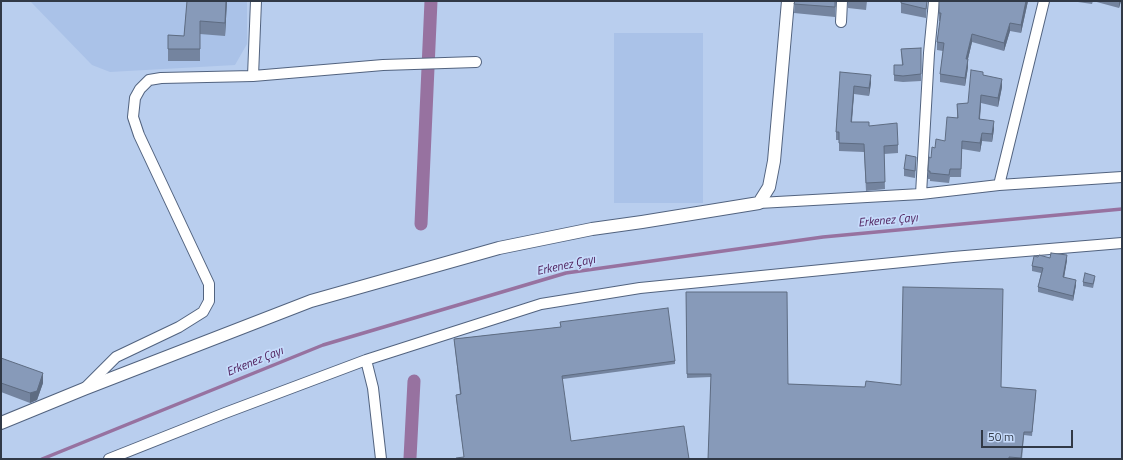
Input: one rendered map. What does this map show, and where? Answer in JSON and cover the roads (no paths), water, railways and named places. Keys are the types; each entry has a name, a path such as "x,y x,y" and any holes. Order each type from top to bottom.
{"street":[{"path":"253,76 256,1"},
{"path":"759,203 769,187 774,162 788,1"},
{"path":"841,22 842,1"},
{"path":"921,194 929,53 934,1"},
{"path":"999,186 1044,1"},
{"path":"84,389 116,357 179,327 203,312 209,301 209,284 137,129 133,117 135,98 140,89 149,80 161,78 253,76 383,65 476,62"},
{"path":"3,419 84,389 311,300 499,248 592,229 759,203 921,194 999,186 1122,177"},
{"path":"109,459 225,413 366,360 541,304 640,288 945,257 1122,243"},
{"path":"366,360 373,388 381,459"}],"waterway":[{"path":"421,224 431,1"},
{"name":"Erkenez Çayı","path":"42,459 323,345 566,273 823,237 1122,209"},
{"path":"410,458 414,381"}]}
